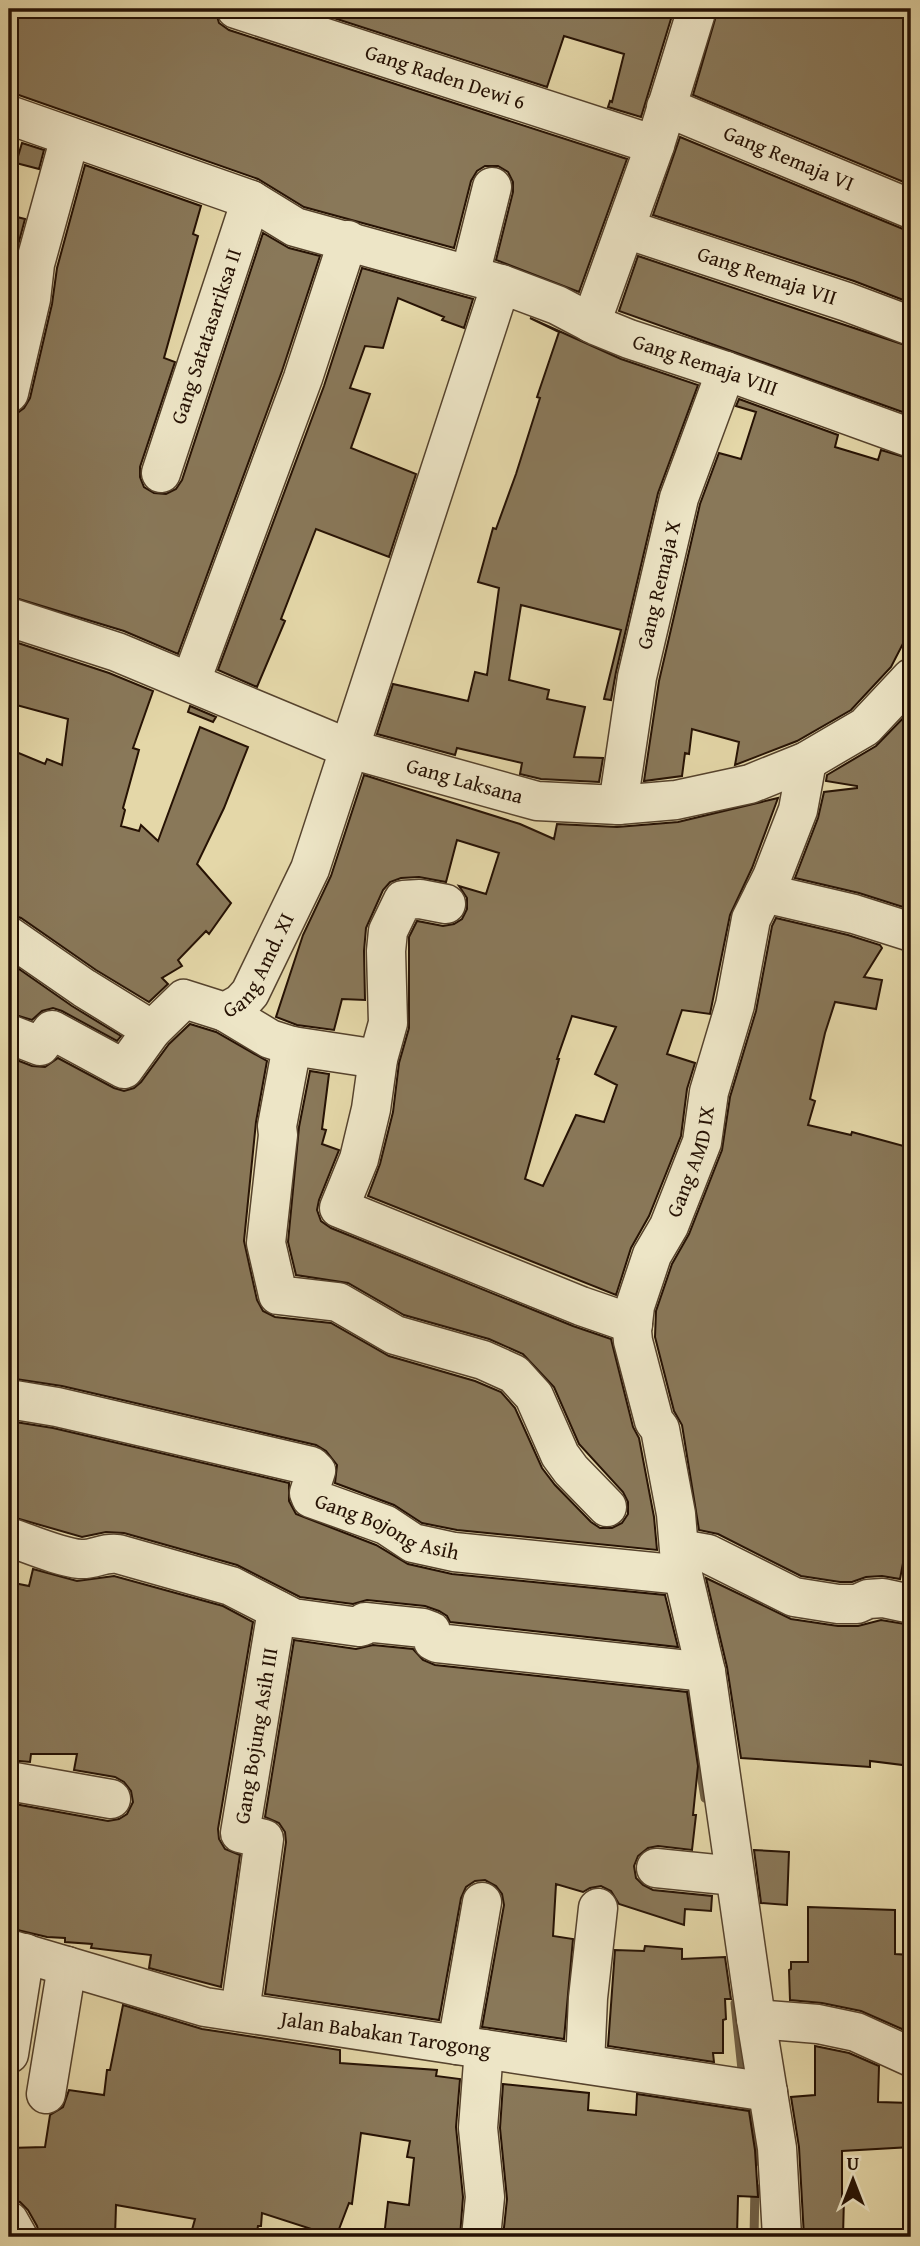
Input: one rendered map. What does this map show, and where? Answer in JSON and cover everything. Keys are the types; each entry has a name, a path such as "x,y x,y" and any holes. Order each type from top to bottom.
{"street":[{"name":"Gang Raden Dewi 6","path":"236,9 654,145"},
{"path":"591,323 654,145 697,9"},
{"name":"Gang Remaja VI","path":"666,107 911,209"},
{"name":"Gang Remaja VIII","path":"9,115 251,200 295,227 486,279 557,304 591,323 629,339 911,438"},
{"path":"9,393 31,299 35,264 71,137"},
{"name":"Gang Amd. XI","path":"152,1030 184,999 225,1012 241,1003 260,975 310,869 350,749 486,279 492,187"},
{"name":"Gang Satatasariksa II","path":"161,473 251,200"},
{"name":"Gang Remaja VII","path":"626,226 635,232 911,326"},
{"path":"191,681 303,378 348,240"},
{"name":"Gang Remaja X","path":"618,805 637,677 679,498 726,371"},
{"name":"Gang Laksana","path":"9,617 117,652 350,749 537,801 618,805 676,800 750,784 807,761 865,727 911,678"},
{"name":"Gang AMD IX","path":"675,1566 676,1514 660,1429 654,1420 636,1354 633,1324 635,1306 652,1255 669,1226 702,1142 709,1092 735,1004 751,919 798,810 807,761"},
{"path":"764,893 854,914 911,932"},
{"path":"446,904 421,899 403,900 388,932 388,1023 378,1059 371,1109 359,1159 340,1208 633,1324"},
{"path":"9,936 106,1003 152,1030 124,1069 52,1030 40,1046 9,1034"},
{"path":"225,1012 270,1039 292,1046 378,1059"},
{"path":"292,1046 277,1126 266,1242 278,1295 338,1302 395,1335 483,1360 513,1374 534,1396 560,1454 571,1470 607,1507"},
{"name":"Gang Bojong Asih","path":"9,1399 57,1406 311,1466 316,1471 309,1493 311,1498 386,1525 413,1544 454,1552 675,1566"},
{"path":"9,1537 78,1559 93,1558 104,1552 118,1554 232,1586 293,1618 359,1627 365,1622 374,1622 423,1628 431,1632 433,1641 437,1643 706,1672"},
{"path":"782,2237 777,2148 755,2020 706,1672 675,1566 708,1554 794,1597 838,1604 857,1604 868,1599 883,1598 911,1604"},
{"name":"Gang Bojung Asih III","path":"240,2012 264,1839 240,1833 277,1610"},
{"path":"9,1781 111,1799"},
{"path":"656,1868 735,1877"},
{"path":"481,2237 485,2197 471,2047 482,1902"},
{"path":"585,2064 598,1908"},
{"path":"9,2054 17,1951"},
{"name":"Jalan Babakan Tarogong","path":"17,1951 205,2007 768,2092"},
{"path":"46,2094 67,1966"},
{"path":"755,2020 818,2024 856,2032 911,2057"},
{"path":"9,2221 18,2237"}],"building":[{"path":"9,9 215,9 219,23 229,30 627,159 579,292 496,260 513,192 513,182 508,172 498,166 485,166 477,171 471,181 454,248 304,207 258,179 16,94 9,94"},
{"path":"306,9 674,9 641,117 608,107 610,101 612,102 624,54 564,36 547,87"},
{"path":"718,9 911,9 911,185 693,95"},
{"path":"680,137 911,230 911,303 854,281 653,215"},
{"path":"22,143 44,150 39,169 16,163"},
{"path":"85,165 201,206 193,234 198,236 164,358 175,362 140,467 144,487 154,493 166,494 176,489 182,480 263,233 289,248 320,256 282,371 178,654 124,631 9,596 9,414 16,414 24,408 30,398 52,304 57,268"},
{"path":"9,215 25,219 17,249 9,246"},
{"path":"638,256 911,347 911,415 619,311"},
{"path":"362,268 473,299 464,328 398,298 383,348 365,346 350,388 370,394 351,448 416,474 389,557 316,529 281,619 285,621 257,687 218,670 324,386"},
{"path":"530,318 621,359 698,385 658,493 611,700 604,699 621,630 521,605 509,680 549,690 547,699 585,707 574,757 603,758 599,782 541,779 520,774 522,763 457,748 455,755 377,734 393,684 468,701 475,672 487,675 499,588 478,582 493,528 496,529 516,474 540,398 537,397 559,332"},
{"path":"739,399 838,435 835,447 878,460 881,450 911,459 911,628 891,667 851,710 797,741 735,765 739,742 692,729 689,754 685,753 682,776 644,781 659,681 700,504 719,453 741,459 756,412 736,406"},
{"path":"9,640 109,673 153,691 133,748 139,750 123,808 125,810 121,826 139,831 141,825 158,841 200,727 248,747 224,808 197,864 231,903 209,934 206,931 178,960 182,966 162,978 168,984 149,1002 96,970 21,918 9,914 9,749 45,764 47,759 62,765 68,719 9,703"},
{"path":"190,706 216,717 213,722 188,712"},
{"path":"911,710 911,874 903,907 859,893 795,878 818,818 824,792 857,788 826,781 827,775 876,746"},
{"path":"364,775 520,824 554,839 557,824 617,827 678,822 778,798 752,868 730,915 710,1014 682,1010 667,1054 695,1063 687,1089 681,1136 649,1216 631,1248 616,1295 368,1196 380,1164 393,1112 399,1063 409,1028 409,937 417,921 443,926 462,919 467,909 467,898 459,886 486,894 499,853 457,840 446,882 419,877 390,882 383,890 366,928 365,1000 342,999 334,1030 297,1025 276,1017 303,935 331,876","holes":["572,1016 616,1027 595,1074 617,1085 604,1122 576,1115 543,1186 525,1179 557,1059"]},
{"path":"776,918 848,935 882,948 864,977 882,980 876,1009 835,1002 810,1099 815,1101 808,1125 851,1135 852,1132 911,1148 911,1543 907,1542 900,1579 882,1576 840,1582 801,1576 718,1534 699,1530 682,1425 674,1411 655,1337 656,1311 672,1264 689,1234 722,1150 730,1097 756,1011 772,926"},
{"path":"9,962 121,1036 117,1041 53,1008 42,1011 32,1020 9,1013"},
{"path":"190,1024 216,1032 267,1061 256,1122 244,1241 257,1300 263,1311 275,1317 331,1323 389,1356 475,1381 501,1392 515,1408 542,1468 591,1522 600,1528 612,1528 622,1523 628,1514 628,1502 623,1492 579,1444 554,1387 523,1354 489,1339 404,1315 348,1283 296,1275 288,1242 299,1127 310,1071 329,1074 322,1129 326,1130 322,1144 339,1150 319,1200 317,1210 321,1221 331,1228 611,1339 633,1427 639,1438 654,1517 657,1550 457,1530 422,1523 394,1505 335,1483 337,1465 326,1451 316,1445 62,1386 9,1378 9,1057 32,1066 45,1067 58,1058 124,1091 141,1082 169,1044"},
{"path":"9,1421 53,1428 289,1483 289,1501 296,1514 376,1545 408,1564 452,1574 665,1595 678,1647 450,1622 447,1616 425,1606 367,1600 353,1604 300,1597 237,1565 124,1533 106,1532 82,1537 9,1516"},
{"path":"33,1569 77,1581 114,1576 223,1606 253,1622 218,1829 219,1839 225,1849 240,1855 221,1987 149,1968 151,1955 91,1948 92,1944 65,1942 65,1938 47,1937 9,1928 9,1803 108,1821 127,1814 133,1802 131,1791 124,1782 115,1777 74,1770 77,1754 31,1754 30,1762 9,1760 9,1582 29,1586"},
{"path":"706,1578 791,1619 838,1626 858,1626 881,1620 911,1625 911,1766 870,1761 870,1767 741,1758 727,1667"},
{"path":"294,1640 356,1649 373,1645 413,1649 423,1660 435,1665 687,1692 698,1766 692,1850 658,1846 648,1848 638,1856 634,1866 636,1878 653,1890 712,1896 711,1911 685,1909 684,1925 619,1904 611,1891 601,1886 583,1892 556,1884 553,1936 573,1939 564,2039 482,2027 504,1905 502,1894 496,1886 485,1880 475,1881 466,1887 461,1898 439,2020 265,1994 286,1842 285,1832 279,1823 265,1817"},
{"path":"754,1850 789,1852 787,1905 761,1903"},
{"path":"808,1907 895,1910 895,1954 911,1955 911,2033 861,2011 790,2000 791,1962 808,1962"},
{"path":"645,1946 682,1949 682,1959 725,1957 731,1999 725,1999 723,2053 713,2053 714,2062 608,2046 615,1950 644,1951"},
{"path":"123,2005 202,2029 340,2050 340,2063 437,2070 436,2076 460,2079 456,2127 463,2197 460,2237 384,2237 388,2202 409,2205 414,2158 407,2157 410,2141 361,2133 352,2204 349,2203 336,2237 262,2213 261,2226 258,2226 256,2237 190,2237 195,2219 116,2205 115,2237 40,2237 28,2210 20,2202 9,2199 9,2148 45,2147 50,2115 63,2107 69,2090 104,2095 107,2070 110,2070"},
{"path":"815,2046 849,2053 879,2066 878,2102 911,2103 911,2147 842,2151 843,2237 804,2237 799,2147 791,2097 815,2095"},
{"path":"503,2084 589,2093 588,2110 636,2115 637,2094 749,2111 758,2197 738,2196 737,2237 503,2237 507,2199 500,2128"}],"waterway":[{"path":"688,1695 705,1798"},
{"path":"735,2003 743,2079"},
{"path":"747,2100 755,2142 755,2162"},
{"path":"754,2237 755,2187"}]}
